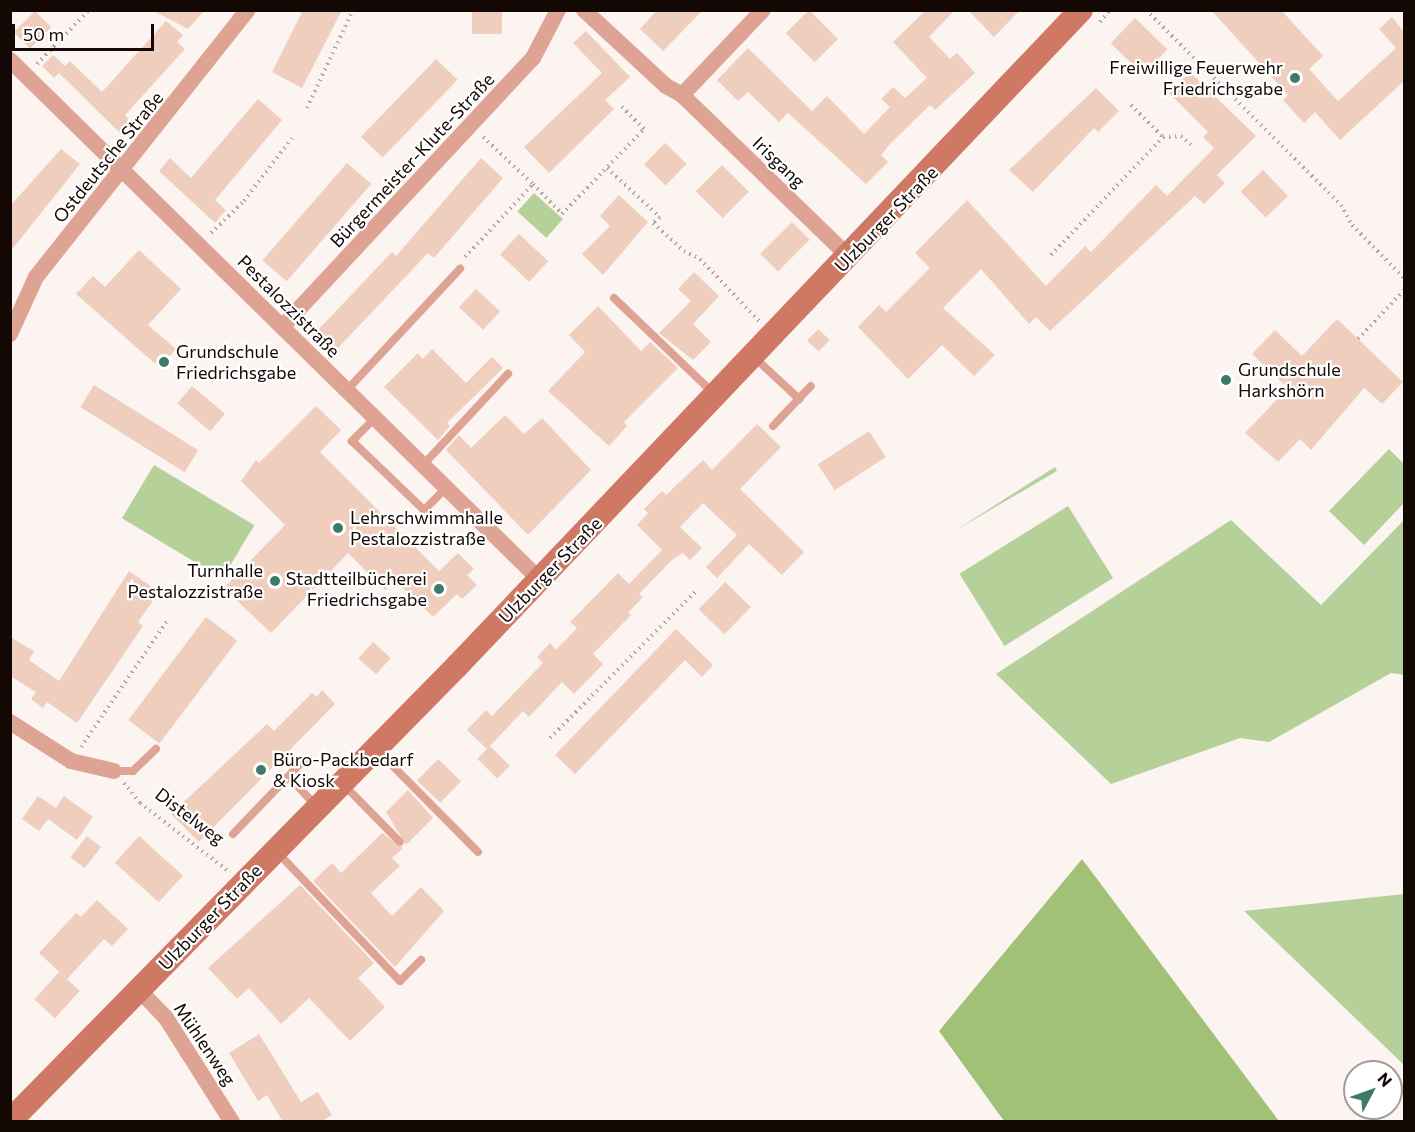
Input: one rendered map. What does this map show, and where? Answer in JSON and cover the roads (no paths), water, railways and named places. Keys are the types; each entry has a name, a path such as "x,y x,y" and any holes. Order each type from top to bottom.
{"main road":[{"name":"Ulzburger Straße","path":"15,1109 141,991 275,850 540,580 1081,10"}],"street":[{"name":"Ostdeutsche Straße","path":"10,334 36,277 126,169 248,10"},
{"name":"Bürgermeister-Klute-Straße","path":"282,327 472,127 533,58 558,10"},
{"name":"Irisgang","path":"584,10 666,86 682,95 849,257"},
{"path":"682,95 763,10"},
{"name":"Pestalozzistraße","path":"10,60 126,169 282,327 540,580"},
{"path":"10,722 71,761 114,771"},
{"name":"Mühlenweg","path":"141,991 166,1018 232,1122"}],"lane":[{"path":"347,390 460,269"},
{"path":"614,298 717,396"},
{"path":"754,357 799,399"},
{"path":"423,465 508,374"},
{"path":"773,426 811,386"},
{"path":"375,418 352,441 424,510 446,488"},
{"path":"114,771 134,771 156,749"},
{"path":"376,749 478,852"},
{"path":"233,834 306,759"},
{"path":"289,777 318,808"},
{"path":"342,783 400,842"},
{"path":"275,850 400,981 421,960"}],"place":[{"name":"Freiwillige Feuerwehr Friedrichsgabe","path":"1295,78"},
{"name":"Grundschule Friedrichsgabe","path":"164,362"},
{"name":"Grundschule Harkshörn","path":"1226,380"},
{"name":"Lehrschwimmhalle Pestalozzistraße","path":"338,528"},
{"name":"Turnhalle Pestalozzistraße","path":"275,581"},
{"name":"Stadtteilbücherei Friedrichsgabe","path":"439,589"},
{"name":"Büro-Packbedarf & Kiosk","path":"261,770"}]}
